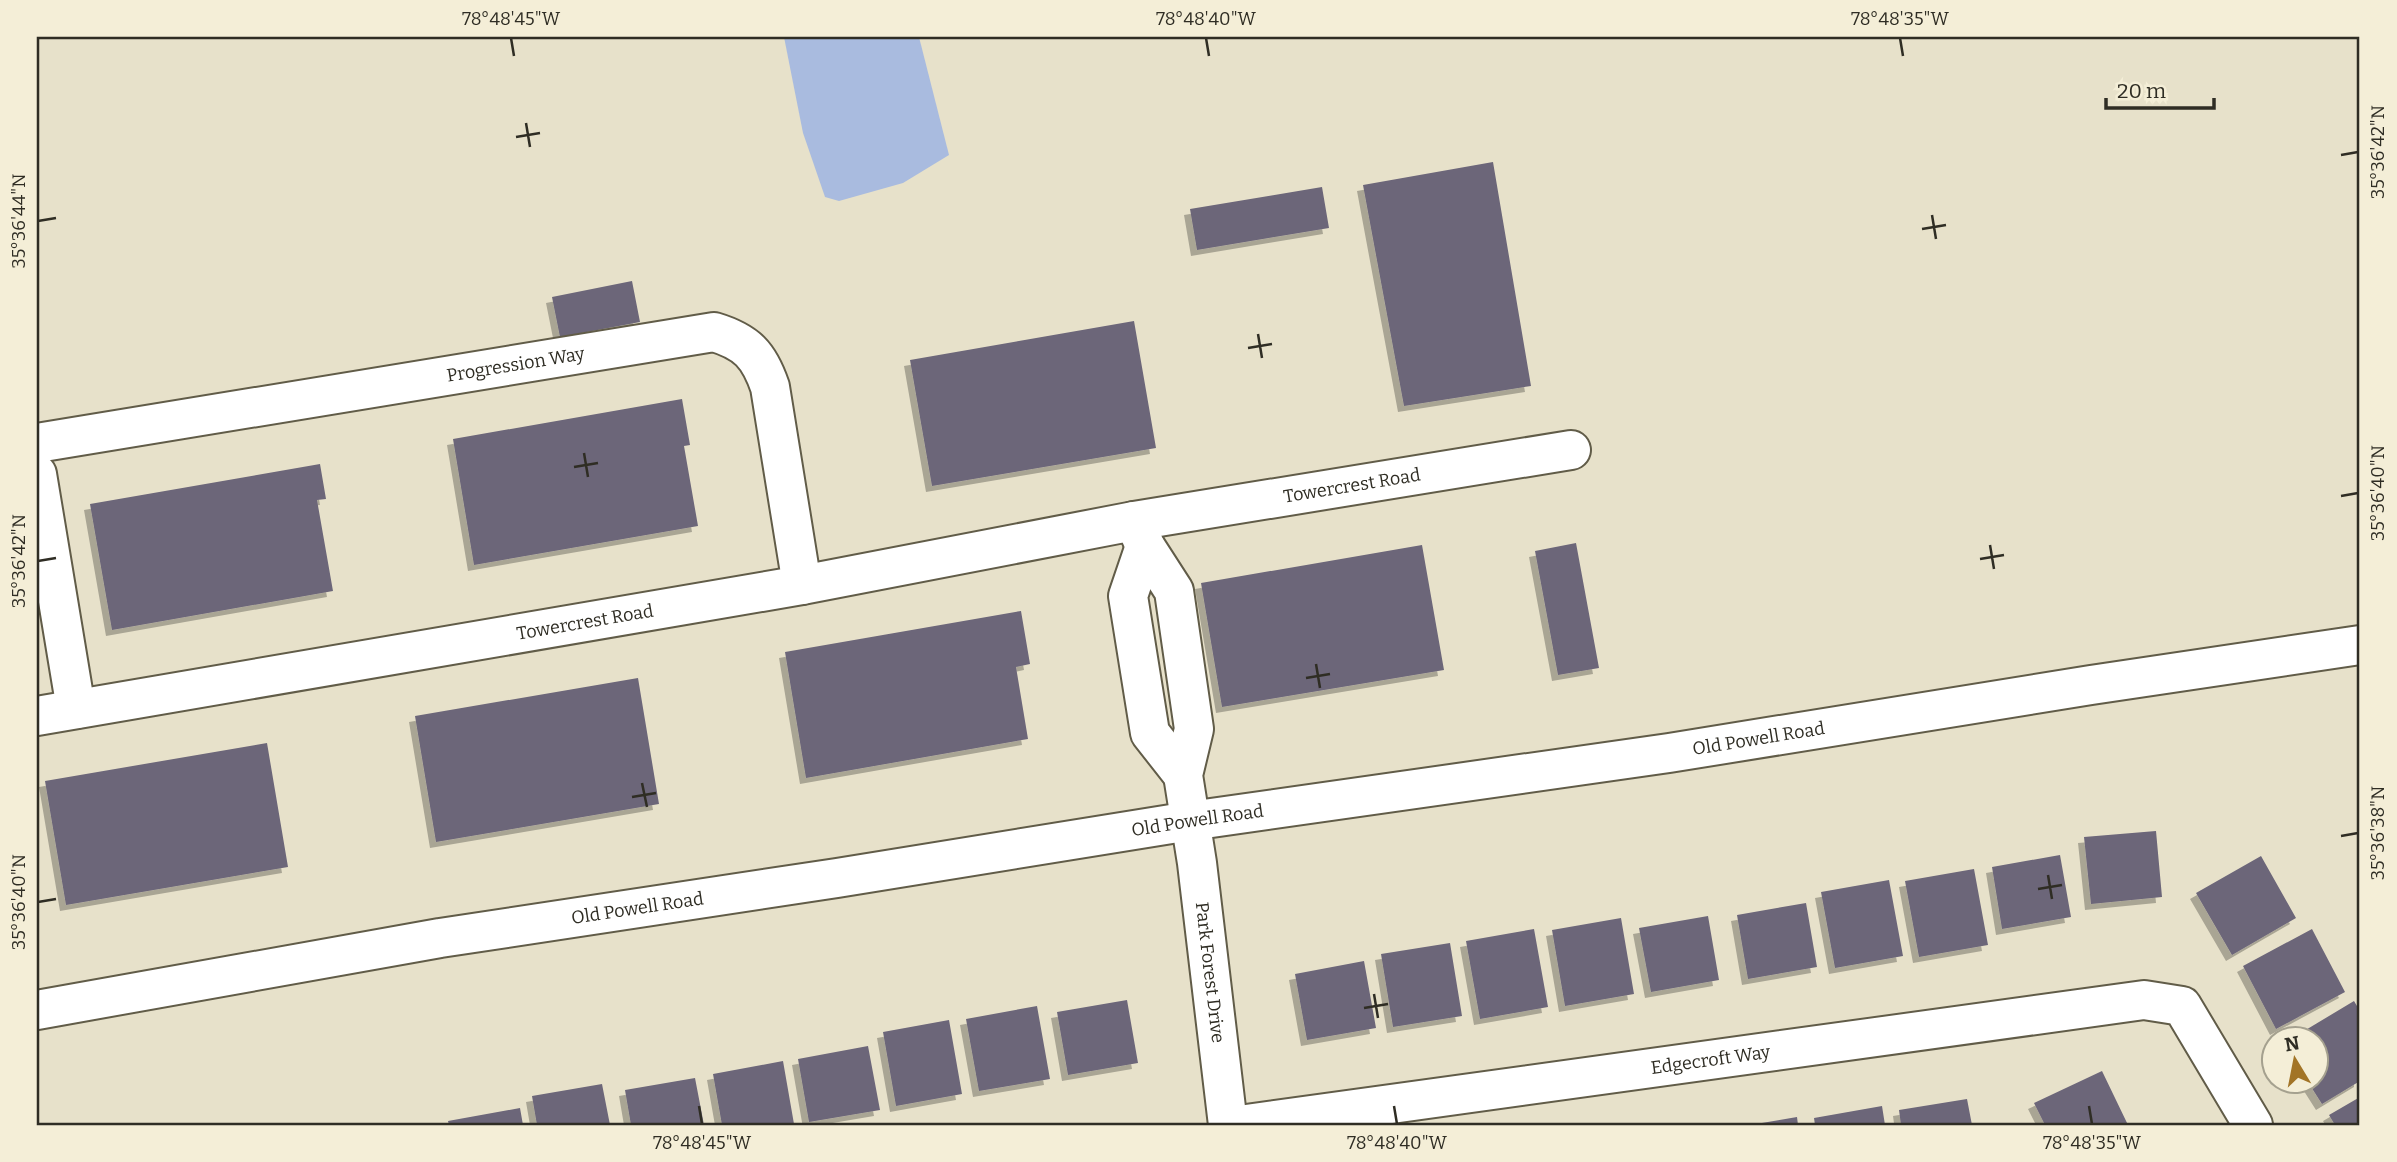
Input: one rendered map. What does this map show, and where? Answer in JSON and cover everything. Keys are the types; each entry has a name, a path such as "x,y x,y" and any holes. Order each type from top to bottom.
{"street":[{"name":"Progression Way","path":"37,443 714,332 740,341 750,349 763,367 769,387 802,585"},
{"name":"Towercrest Road","path":"37,716 802,585 1139,533 1571,450"},
{"path":"37,474 76,709"},
{"path":"1139,533 1128,596 1150,733 1183,775 1190,821"},
{"name":"Old Powell Road","path":"37,1010 440,937 837,878 1190,821 1669,753 2360,645"},
{"name":"Park Forest Drive","path":"1190,821 1228,1125"},
{"name":"Edgecroft Way","path":"1239,1125 2144,1000 2182,1006 2253,1125"}],"water":[{"path":"784,37 919,37 949,155 903,183 839,201 825,197 803,133"}],"building":[{"path":"1493,162 1531,386 1404,406 1363,185"},
{"path":"1322,187 1329,228 1197,250 1190,209"},
{"path":"632,281 640,322 560,337 552,297"},
{"path":"1134,321 1156,448 932,486 910,360"},
{"path":"682,399 690,445 684,446 698,526 474,565 453,439"},
{"path":"320,464 326,499 317,500 333,591 112,630 90,504"},
{"path":"1576,543 1599,668 1558,675 1535,551"},
{"path":"1422,545 1444,670 1222,707 1201,583"},
{"path":"1021,611 1030,664 1016,667 1028,739 806,778 785,652"},
{"path":"638,678 659,804 436,842 415,716"},
{"path":"267,743 288,867 66,905 45,781"},
{"path":"2156,831 2162,897 2091,904 2084,837"},
{"path":"2060,855 2071,917 2002,929 1992,867"},
{"path":"2261,856 2296,918 2232,955 2196,893"},
{"path":"1974,869 1988,945 1919,957 1905,881"},
{"path":"1889,880 1903,956 1835,968 1821,892"},
{"path":"1806,903 1817,967 1748,979 1737,915"},
{"path":"1708,916 1719,980 1651,992 1639,928"},
{"path":"1621,918 1634,994 1565,1006 1552,930"},
{"path":"1534,929 1548,1007 1480,1019 1466,941"},
{"path":"2312,929 2345,992 2282,1026 2274,1026 2243,966"},
{"path":"1450,943 1462,1016 1393,1027 1381,954"},
{"path":"1364,961 1376,1028 1307,1040 1295,974"},
{"path":"1127,1000 1138,1063 1068,1075 1057,1012"},
{"path":"2354,1001 2360,1011 2360,1081 2322,1104 2317,1096 2330,1096 2330,1026 2312,1026"},
{"path":"1037,1006 1050,1079 979,1091 966,1019"},
{"path":"949,1020 962,1094 896,1106 883,1032"},
{"path":"868,1046 880,1110 809,1122 798,1059"},
{"path":"783,1061 794,1124 722,1125 713,1074"},
{"path":"2102,1071 2128,1125 2045,1125 2034,1103"},
{"path":"695,1078 704,1125 631,1125 625,1090"},
{"path":"602,1084 610,1125 537,1125 532,1096"},
{"path":"2360,1097 2360,1125 2335,1125 2329,1115"},
{"path":"1967,1099 1972,1125 1901,1125 1899,1110"},
{"path":"1882,1106 1885,1125 1815,1125 1814,1118"},
{"path":"520,1108 523,1125 449,1125 448,1121"},
{"path":"1797,1117 1798,1125 1756,1125 1756,1124"}]}
